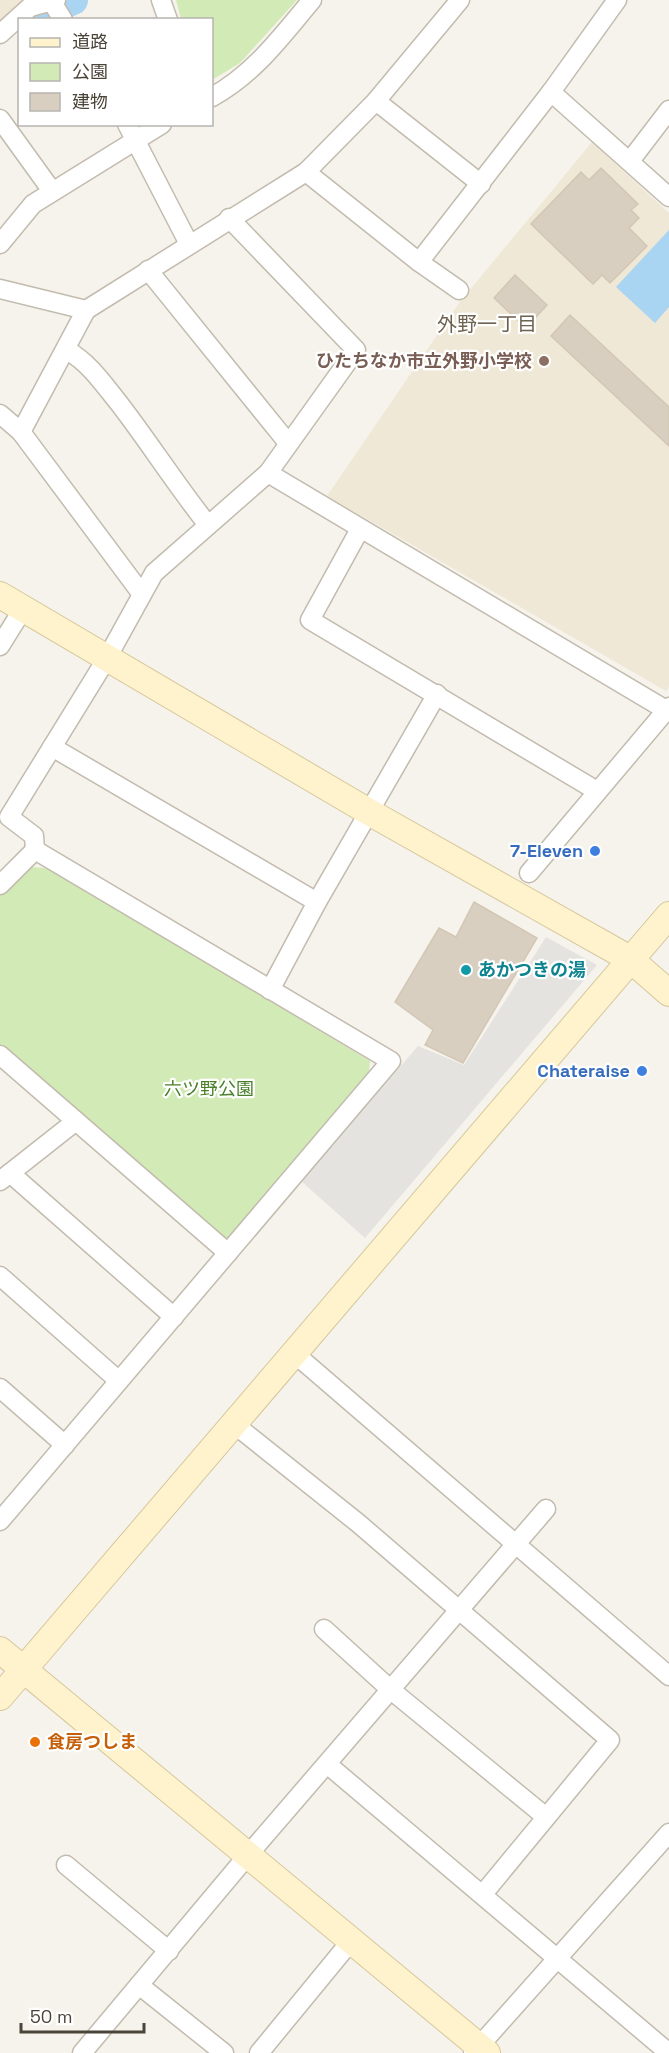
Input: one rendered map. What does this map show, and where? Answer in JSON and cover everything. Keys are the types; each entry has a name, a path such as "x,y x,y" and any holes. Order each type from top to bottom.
{"street":[{"path":"161,0 167,18"},
{"path":"213,96 231,86 262,60 312,0"},
{"path":"419,262 551,92 617,0"},
{"path":"0,34 30,7 54,1 62,18"},
{"path":"21,432 67,350 86,310 229,218 306,172 376,101 451,3"},
{"path":"551,92 669,197"},
{"path":"376,101 481,184"},
{"path":"630,161 669,110"},
{"path":"0,119 52,191"},
{"path":"0,244 20,217 52,191 132,132 154,126"},
{"path":"132,132 189,244"},
{"path":"306,172 419,262 459,290"},
{"path":"0,885 35,850 34,836 9,817 107,658 154,573 268,473 356,350 229,218"},
{"path":"148,270 288,443"},
{"path":"0,289 86,310"},
{"path":"67,350 85,361 152,446 176,484 208,525"},
{"path":"0,414 21,432 141,593"},
{"path":"268,473 668,708 529,873"},
{"path":"360,529 310,620 597,791"},
{"path":"0,595 369,812 630,959 669,993"},
{"path":"0,646 23,609"},
{"path":"270,990 317,902 437,694"},
{"path":"52,747 317,902"},
{"path":"4,1508 65,1445 392,1061 35,850"},
{"path":"0,1698 669,915"},
{"path":"0,1055 228,1253"},
{"path":"76,1121 5,1177 174,1317"},
{"path":"0,1276 119,1381"},
{"path":"295,1354 669,1676"},
{"path":"0,1388 65,1445"},
{"path":"234,1424 358,1523 610,1740 483,1894"},
{"path":"82,2053 248,1855 546,1509"},
{"path":"324,1629 391,1690 546,1817"},
{"path":"0,1650 480,2051 558,1957 669,1833"},
{"path":"327,1764 669,2053"},
{"path":"66,1865 169,1951"},
{"path":"259,2053 351,1941"},
{"path":"139,1985 224,2053"}],"shaded area":[{"path":"0,0 34,0 0,29"},
{"name":"ひたちなか市立外野小学校","path":"592,142 669,213 669,687 666,691 327,496 459,303"},
{"path":"546,937 597,965 365,1238 301,1181 418,1046 464,1065"}],"green space":[{"path":"176,0 297,0 240,63 213,79 213,18 181,18"},
{"name":"六ツ野公園","path":"28,867 48,868 370,1061 369,1071 224,1243 0,1051 0,895"}],"water":[{"path":"669,230 669,307 655,323 616,287"}],"building":[{"path":"601,168 638,204 631,210 639,218 629,228 647,246 610,283 602,275 593,284 531,224 581,172 589,180"},
{"path":"515,275 547,305 526,328 494,298"},
{"path":"570,315 669,407 669,446 551,336"},
{"name":"あかつきの湯","path":"474,902 537,938 463,1063 425,1045 433,1030 395,1002 439,928 456,937"}],"waterway":[{"path":"34,18 73,0"}],"place":[{"name":"ひたちなか市立外野小学校","path":"544,361"},
{"name":"7-Eleven","path":"595,851"},
{"name":"あかつきの湯","path":"466,970"},
{"name":"Chateraise","path":"642,1071"},
{"name":"食房つしま","path":"35,1742"}],"district":[{"name":"外野一丁目","path":"487,324"}]}
